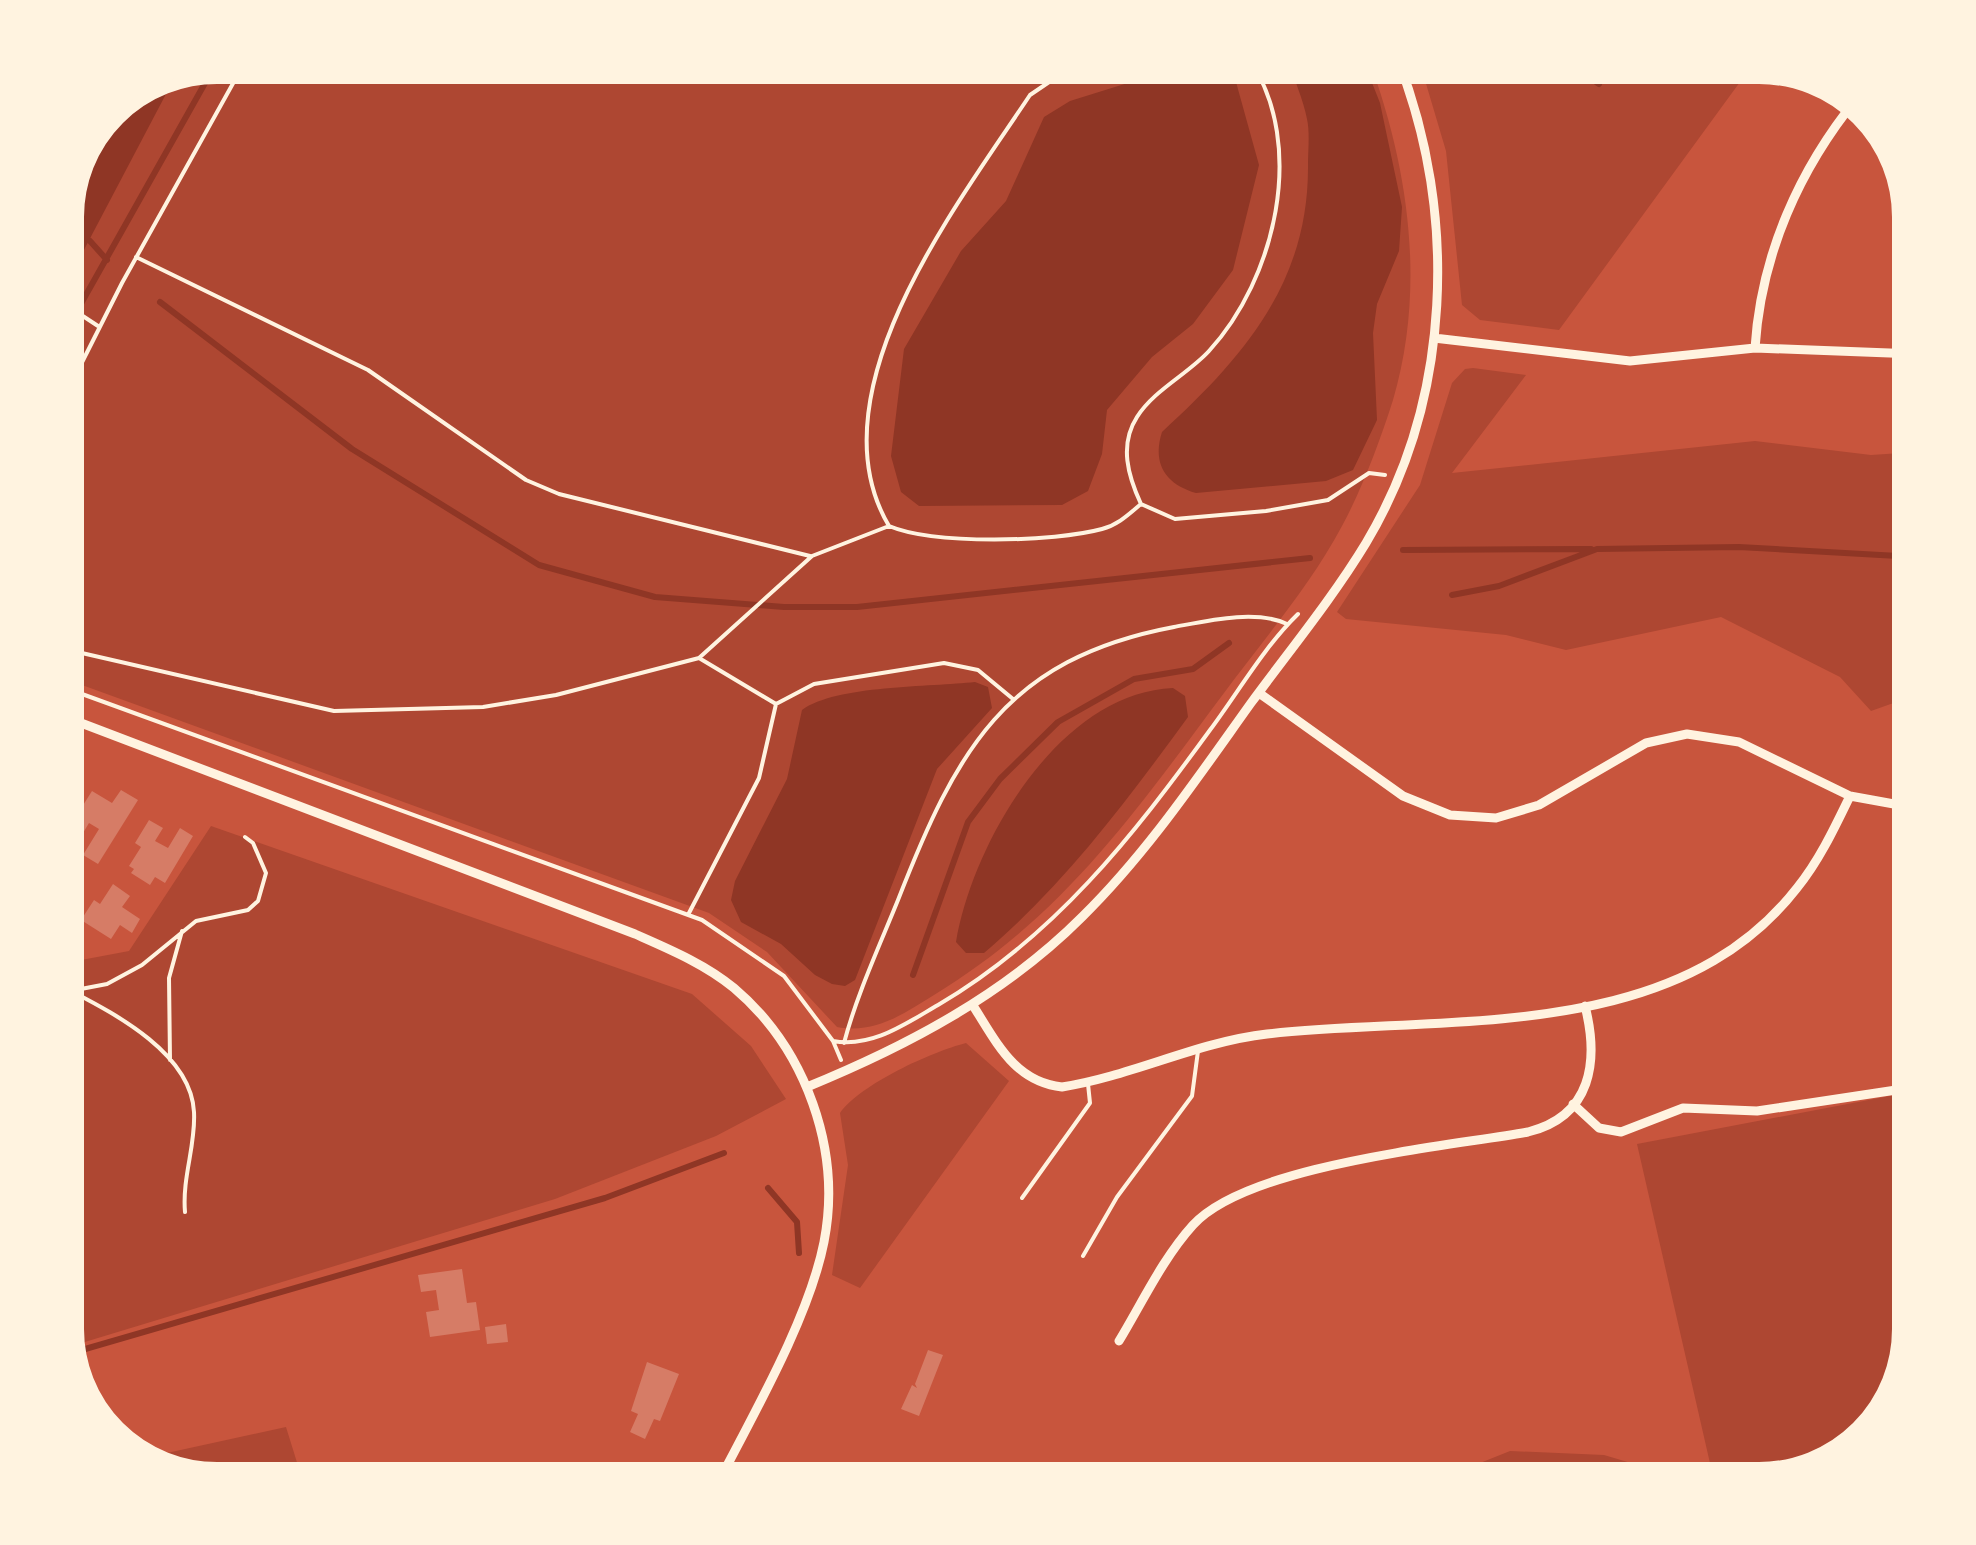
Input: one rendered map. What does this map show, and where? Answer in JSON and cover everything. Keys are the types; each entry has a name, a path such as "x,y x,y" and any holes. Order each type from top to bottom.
{"street":[{"path":"807,1087 902,1045 972,1004 1041,954 1110,889 1346,574 1383,510 1415,424 1434,338 1438,262 1432,180 1404,77"},
{"path":"1754,348 1758,303 1782,223 1815,159 1849,110"},
{"path":"1434,338 1630,361 1754,348 1898,353"},
{"path":"1259,693 1403,796 1450,815 1496,818 1527,809 1646,743 1687,734 1740,742 1850,796 1898,805"},
{"path":"78,722 394,839 678,953 718,976 755,1008 792,1056 807,1087 825,1155 829,1192 824,1243 788,1338 725,1468"},
{"path":"972,1004 1024,1075 1046,1085 1088,1083 1264,1034 1538,1015 1585,1006 1669,982 1713,962 1743,941 1798,887 1850,796"},
{"path":"1119,1341 1192,1227 1226,1198 1316,1170 1538,1129 1572,1104 1592,1064 1595,1044 1585,1006"},
{"path":"1572,1104 1598,1128 1621,1132 1683,1108 1756,1111 1898,1090"}],"lane":[{"path":"1084,1256 1117,1196 1192,1096 1198,1050"},
{"path":"1022,1198 1090,1102 1088,1083"}],"path":[{"path":"78,370 136,256 236,77"},
{"path":"888,526 871,488 869,428 873,389 892,321 1030,95 1057,77"},
{"path":"1258,77 1267,94 1278,166 1268,242 1236,316 1187,374 1136,417 1126,458 1141,504 1175,519 1266,511 1328,500 1369,473"},
{"path":"136,256 368,370 526,480 559,494 812,556"},
{"path":"78,315 99,327"},
{"path":"1377,486 1386,467"},
{"path":"78,652 334,712 484,708 556,696 699,658 812,556 888,526 921,537 1085,532 1120,522 1141,504"},
{"path":"833,1041 864,1043 912,1020 978,980 1054,920 1137,830 1304,609"},
{"path":"844,1043 941,793 969,750 1013,700 1061,666 1118,640 1186,624 1275,618 1290,626"},
{"path":"699,658 776,704"},
{"path":"776,704 814,684 944,663 978,670 1013,700"},
{"path":"78,693 716,928 784,976 833,1041 840,1059"},
{"path":"688,915 766,762 776,704"},
{"path":"273,777 277,767"},
{"path":"78,991 106,984 132,971 182,930 211,918 248,910 265,886 262,859 245,837"},
{"path":"170,1060 169,978 182,930"},
{"path":"78,995 120,1019 170,1060 192,1101 185,1212"}],"shaded area":[{"path":"216,77 1375,77 1394,143 1408,228 1409,315 1393,400 1357,496 1316,570 1127,820 1022,931 934,995 899,1016 863,1028 837,1027 767,952 709,913 78,684 78,207 88,163 101,139 118,118 163,88"},
{"path":"1147,77 1221,77 1236,82 1259,165 1233,270 1193,324 1152,357 1107,410 1102,454 1088,491 1062,505 919,506 901,492 891,456 904,349 961,251 1006,201 1044,117 1070,101"},
{"path":"1294,77 1370,77 1380,103 1402,207 1399,251 1377,304 1373,333 1377,420 1353,470 1326,481 1196,493 1176,484 1164,471 1159,453 1162,432 1220,375 1266,314 1284,281 1305,207 1308,124"},
{"path":"1424,77 1744,77 1559,330 1480,320 1462,305 1446,151"},
{"path":"170,86 78,261 78,207 88,163 118,118 139,101"},
{"path":"1465,369 1526,375 1452,473 1755,441 1871,455 1898,453 1898,701 1871,711 1840,677 1721,617 1566,650 1506,635 1346,619 1337,612 1420,485 1452,383"},
{"path":"975,682 988,687 992,708 937,769 855,980 845,986 832,984 815,975 781,944 741,922 731,900 735,881 787,779 802,710 860,691"},
{"path":"1173,688 1185,696 1188,717 1117,811 1068,871 1013,927 984,953 966,953 956,942 966,903 1002,819 1028,779 1059,744 1093,716 1132,696"},
{"path":"211,826 692,994 751,1046 786,1099 716,1136 555,1199 79,1344 78,961 129,951"},
{"path":"966,1043 1009,1081 860,1288 832,1275 848,1165 840,1113 864,1091 898,1070"},
{"path":"1898,1094 1897,1347 1884,1390 1870,1413 1844,1439 1821,1453 1787,1465 1711,1468 1637,1144"},
{"path":"286,1427 299,1468 216,1468 159,1455"},
{"path":"1510,1451 1604,1455 1648,1468 1473,1468"}],"building":[{"path":"121,790 138,800 98,864 83,855 99,829 89,823 83,833 78,830 78,813 92,791 112,803"},
{"path":"149,820 163,828 155,841 168,848 180,828 193,836 165,883 155,877 150,885 131,873 134,869 129,866 141,847 135,843"},
{"path":"113,884 130,896 122,907 140,919 132,933 120,925 111,939 81,920 94,900 100,904"},
{"path":"462,1269 467,1303 476,1302 480,1330 430,1337 426,1312 439,1310 436,1290 421,1292 418,1275"},
{"path":"506,1324 508,1342 487,1344 485,1327"},
{"path":"928,1350 943,1355 919,1416 901,1409 912,1385 917,1388 915,1384"},
{"path":"647,1362 679,1374 660,1421 654,1419 645,1439 630,1432 638,1414 631,1411"}],"waterway":[{"path":"1589,77 1599,84"},
{"path":"78,309 208,78"},
{"path":"90,241 107,260"},
{"path":"160,302 352,449 539,565 655,597 784,607 857,607 1310,558"},
{"path":"1452,595 1499,586 1597,549 1739,547 1898,556"},
{"path":"1403,550 1591,549"},
{"path":"913,975 968,822 1000,779 1058,722 1134,679 1193,669 1229,643"},
{"path":"80,1351 605,1198 724,1153"},
{"path":"768,1188 797,1222 799,1253"}]}
